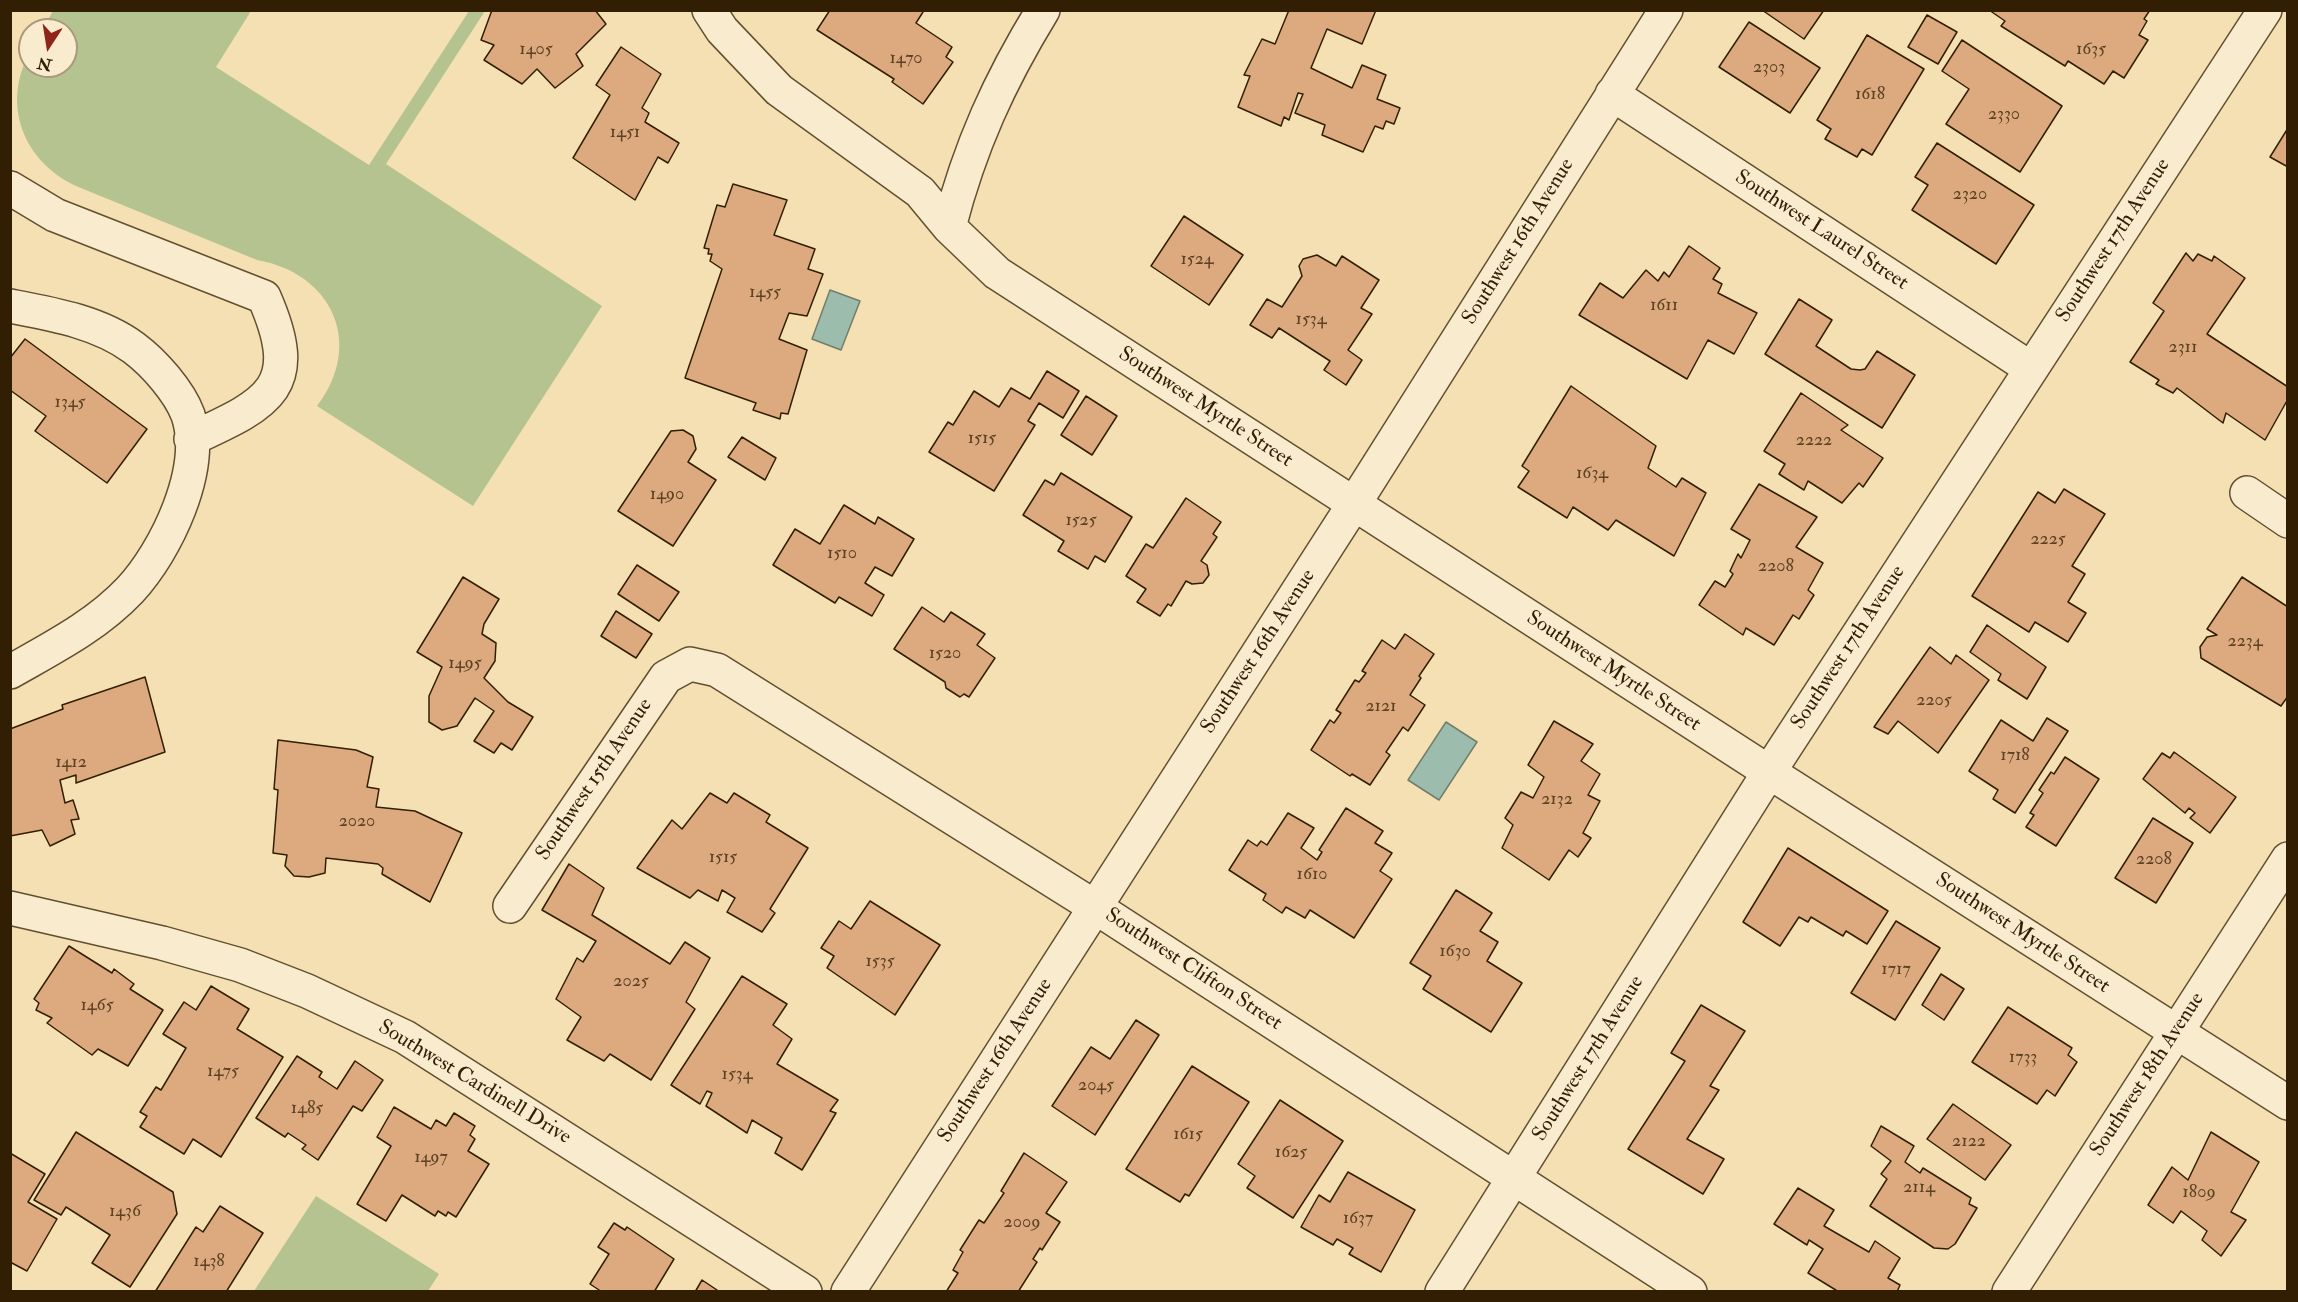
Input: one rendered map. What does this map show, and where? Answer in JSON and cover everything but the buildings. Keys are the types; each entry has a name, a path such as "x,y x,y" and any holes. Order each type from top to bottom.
{"street":[{"name":"Southwest Myrtle Street","path":"708,10 722,30 779,90 920,192 949,227 997,273 1769,772 2288,1103"},
{"path":"949,227 972,148 1005,75 1043,10"},
{"name":"Southwest 16th Avenue","path":"848,1292 1354,504 1666,10"},
{"name":"Southwest 17th Avenue","path":"1442,1292 1769,772 2265,10"},
{"name":"Southwest Laurel Street","path":"1612,94 2030,368"},
{"path":"10,188 55,215 264,297 278,329 281,360 274,387 264,400 239,417 191,439"},
{"path":"10,306 59,315 99,330 134,348 176,395 188,416 191,439 182,505 169,532 137,581 107,611 74,636 10,672"},
{"path":"2247,493 2288,520"},
{"name":"Southwest Clifton Street","path":"690,664 717,670 1095,907 1690,1292"},
{"name":"Southwest 15th Avenue","path":"510,906 666,677 690,664"},
{"name":"Southwest 18th Avenue","path":"2009,1292 2288,859"},
{"name":"Southwest Cardinell Drive","path":"10,908 162,943 240,965 307,991 405,1037 805,1292"}],"green space":[{"path":"53,11 251,11 216,67 369,165 469,11 485,11 386,164 602,306 473,506 317,406 331,382 338,359 339,336 333,315 322,296 305,280 283,267 257,260 76,186 42,162 22,129 18,111 20,78 78,78 78,18 49,18"},
{"path":"316,1196 439,1274 428,1291 254,1291"}],"shaded area":[{"path":"830,290 860,301 841,350 812,339"},
{"path":"1446,722 1477,742 1439,800 1408,780"}]}
